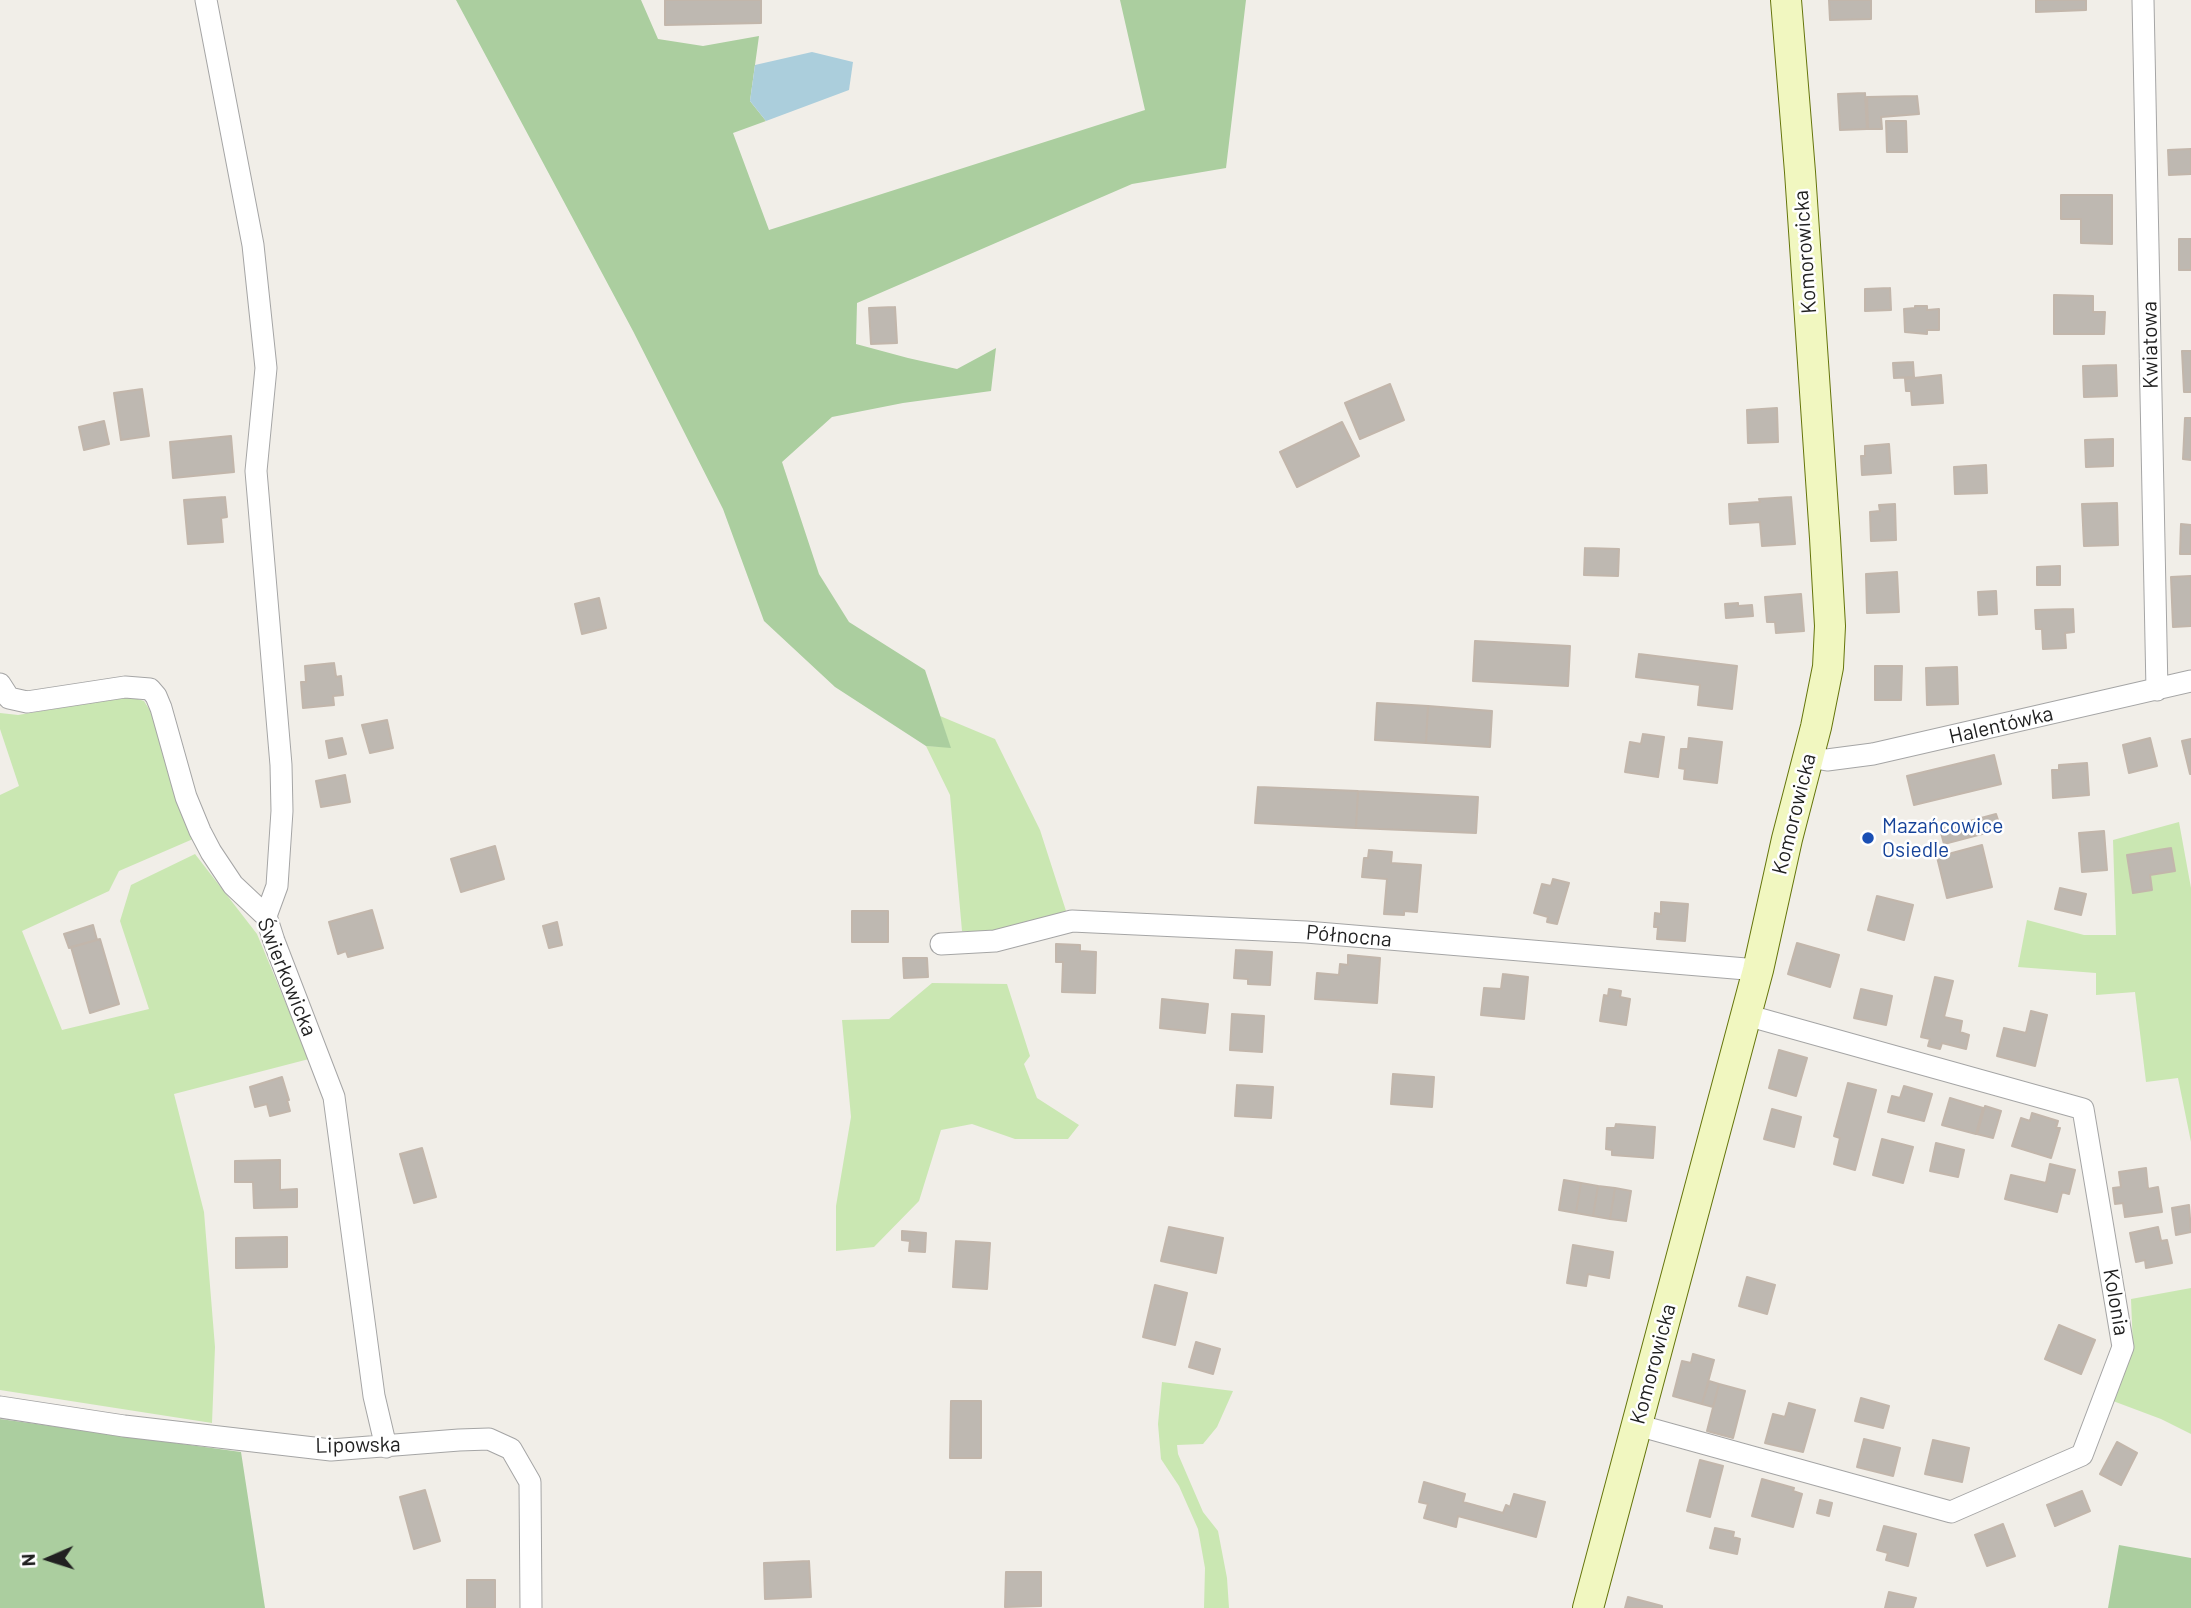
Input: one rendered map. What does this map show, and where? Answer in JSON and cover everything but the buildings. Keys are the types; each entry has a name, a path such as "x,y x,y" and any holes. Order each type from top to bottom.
{"street":[{"path":"206,0 253,245 266,368 256,471 281,765 282,811 277,886 267,916"},
{"name":"Komorowicka","path":"1588,1608 1758,970 1828,667 1830,626 1786,0"},
{"name":"Kwiatowa","path":"2143,0 2157,690"},
{"name":"Halentówka","path":"1809,757 1827,760 1873,754 2191,681"},
{"name":"Świerkowicka","path":"0,684 9,698 27,702 125,687 150,690 156,696 162,708 187,797 205,841 233,885 267,916 334,1097 374,1396 386,1447"},
{"name":"Północna","path":"941,944 995,941 1072,921 1306,932 1758,970"},
{"name":"Kolonia","path":"1637,1425 1951,1512 2082,1455 2123,1347 2083,1109 1746,1015"},
{"name":"Lipowska","path":"0,1407 124,1426 331,1450 489,1439 511,1449 530,1482 531,1608"}],"green space":[{"path":"456,0 641,0 658,39 703,46 759,36 750,101 766,121 733,133 769,230 1145,110 1120,0 1246,0 1226,168 1132,184 857,303 856,344 957,369 996,348 991,391 903,403 832,417 782,462 819,574 849,622 925,670 951,748 926,746 835,687 764,621 723,509 633,331"},
{"path":"128,696 144,701 156,720 193,839 119,871 109,891 22,931 62,1030 149,1009 120,921 131,885 195,854 257,934 309,1059 174,1094 204,1212 215,1347 212,1423 0,1390 0,795 19,786 0,729 0,713 18,715"},
{"path":"940,716 995,739 1040,830 1067,914 996,931 962,931 950,795 926,746 950,747"},
{"path":"2179,822 2191,888 2191,1142 2178,1078 2146,1082 2135,992 2096,995 2096,973 2018,967 2027,920 2084,935 2116,935 2113,840"},
{"path":"932,983 1007,984 1030,1056 1024,1064 1037,1098 1079,1125 1068,1139 1015,1139 972,1124 941,1130 919,1201 874,1247 836,1251 836,1206 851,1117 842,1020 889,1019"},
{"path":"2191,1288 2191,1434 2161,1419 2113,1401 2133,1348 2131,1299"},
{"path":"1162,1382 1233,1391 1217,1427 1203,1444 1177,1445 1178,1454 1203,1512 1218,1531 1227,1578 1229,1608 1204,1608 1205,1568 1198,1529 1179,1486 1161,1459 1158,1424"},
{"path":"0,1419 241,1452 265,1608 0,1608"},
{"path":"2119,1545 2191,1558 2191,1608 2108,1608"}],"water":[{"path":"812,52 853,62 849,90 766,121 750,101 755,65"}],"place":[{"name":"Mazańcowice Osiedle","path":"1868,838"}]}
